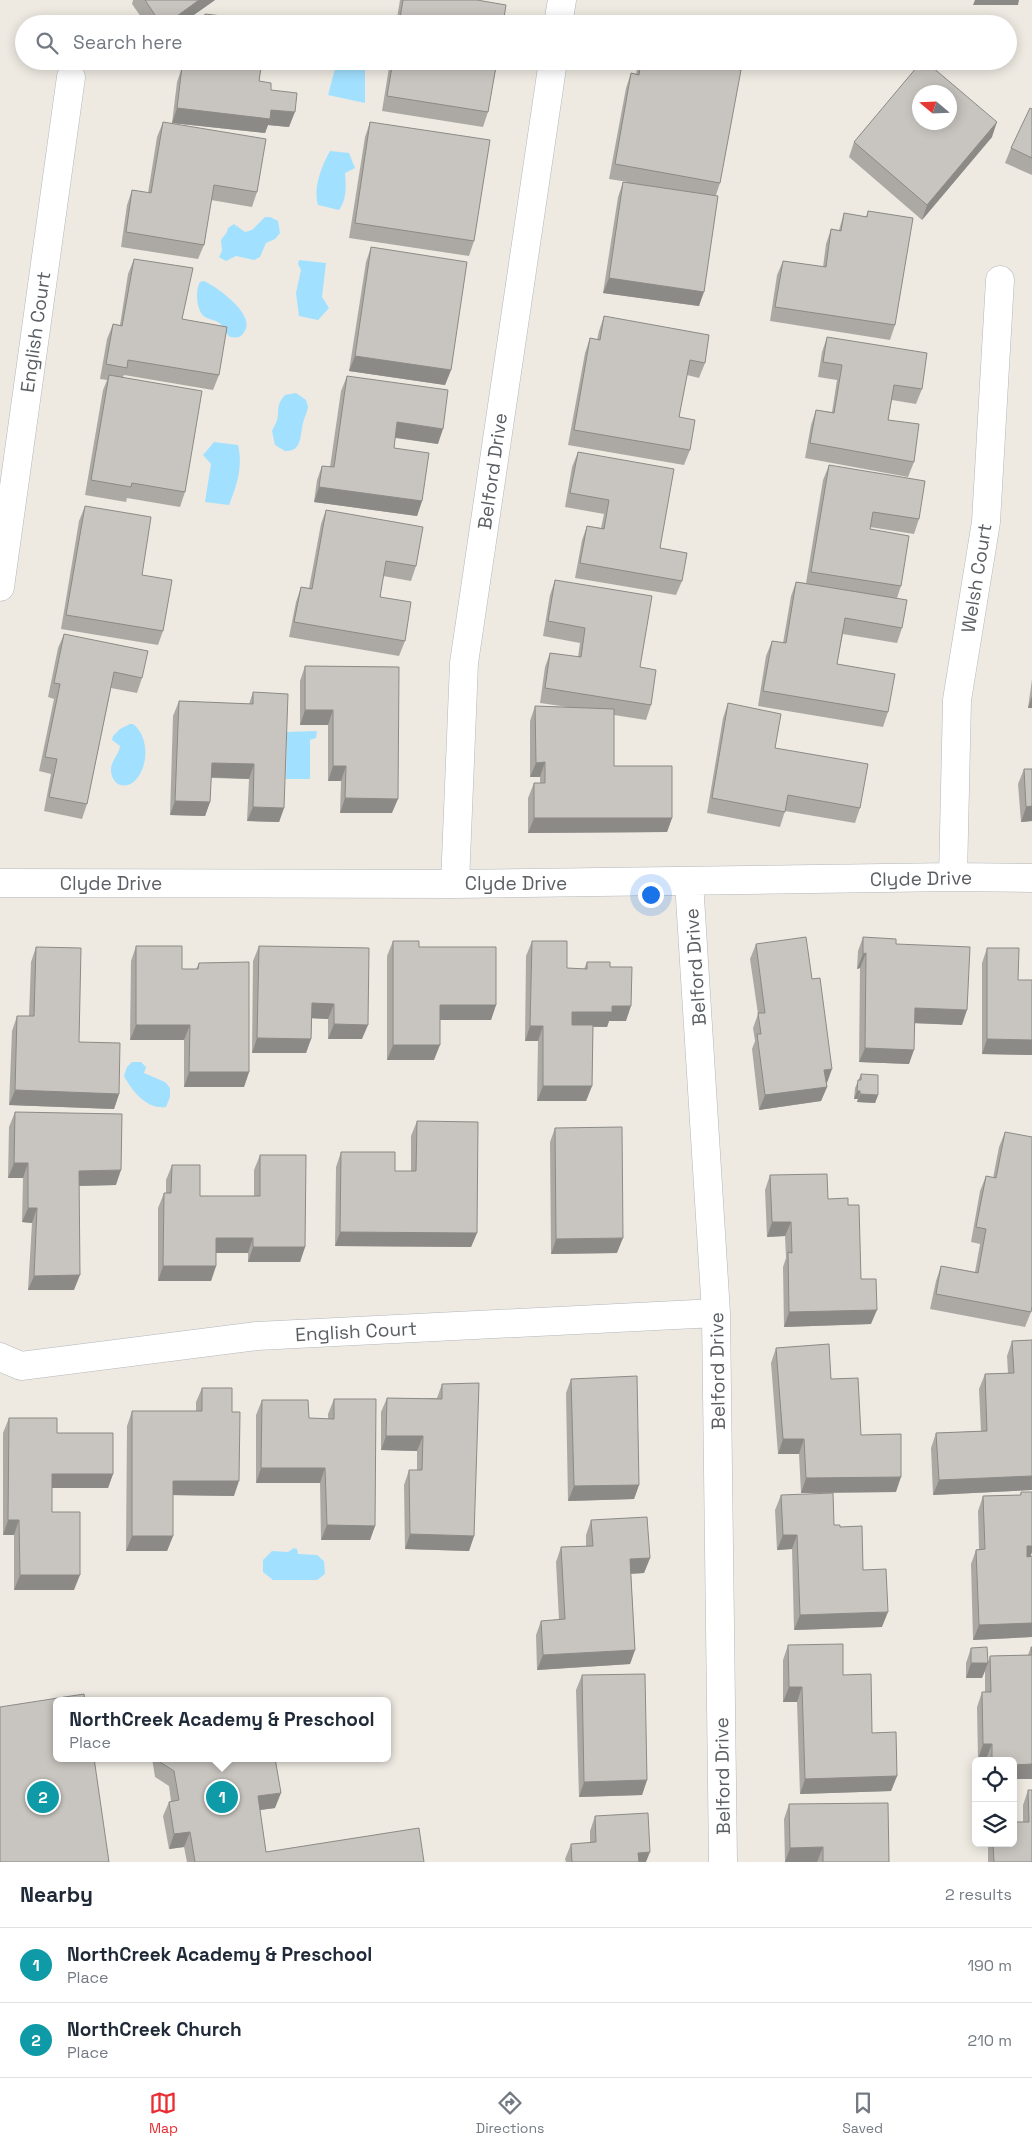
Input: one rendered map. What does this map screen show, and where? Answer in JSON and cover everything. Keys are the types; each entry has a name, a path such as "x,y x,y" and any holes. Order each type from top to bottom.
{"street":[{"path":"560,15 562,0"},
{"name":"Belford Drive","path":"455,884 464,663 552,70"},
{"name":"English Court","path":"0,588 71,77"},
{"name":"Welsh Court","path":"952,877 956,700 986,522 1000,280"},
{"name":"Clyde Drive","path":"0,883 455,884 952,877 1032,878"},
{"name":"Belford Drive","path":"689,882 716,1313 723,1862"},
{"name":"English Court","path":"0,1357 21,1366 257,1336 716,1313"}],"water":[{"path":"335,70 365,70 365,103 328,95"},
{"path":"330,151 349,153 355,168 345,173 345,197 339,210 318,205 316,192 319,178"},
{"path":"265,217 278,221 280,233 275,239 266,243 260,257 254,260 236,256 226,261 219,257 222,251 221,240 228,228 234,224 245,232 252,230"},
{"path":"299,260 326,263 322,297 329,308 318,320 299,316 296,293 301,270 298,264"},
{"path":"204,281 226,295 240,310 247,325 240,336 230,337 221,324 202,314 198,306 197,295 198,285"},
{"path":"296,393 306,400 308,407 297,446 291,451 285,451 275,445 272,431 276,424 282,399 285,395"},
{"path":"214,442 238,445 240,461 238,476 229,505 205,502 211,464 203,455"},
{"path":"133,724 142,735 145,749 144,764 142,771 134,782 120,785 116,783 111,774 111,768 120,746 112,740 113,736 120,729"},
{"path":"317,731 316,738 310,740 310,779 286,779 287,732"},
{"path":"132,1062 141,1062 146,1067 144,1073 165,1082 170,1088 170,1097 166,1107 153,1106 131,1088 124,1076 127,1067"},
{"path":"294,1548 297,1549 298,1554 317,1555 324,1561 325,1574 317,1580 273,1580 263,1572 263,1560 272,1551 288,1552"}],"building":[{"path":"145,0 199,0 178,15 155,15"},
{"path":"403,0 477,0 506,5 504,15 400,15"},
{"path":"182,70 261,70 259,81 271,83 271,90 297,93 295,112 271,110 270,119 177,108"},
{"path":"391,70 495,70 488,112 387,96"},
{"path":"640,70 741,70 720,183 615,164 631,73 639,75"},
{"path":"914,70 936,70 953,85 912,85 912,130 957,130 957,88 997,122 927,205 854,142"},
{"path":"1030,108 1032,109 1032,158 1011,148"},
{"path":"163,122 266,139 257,192 214,185 204,245 126,232 132,190 151,193"},
{"path":"370,122 490,140 474,241 355,223"},
{"path":"623,182 718,196 704,292 609,278"},
{"path":"868,211 913,218 895,325 775,307 783,261 826,267 831,229 841,231 844,213 867,217"},
{"path":"371,247 467,262 451,370 355,356"},
{"path":"134,259 193,268 182,319 227,327 219,375 128,360 127,368 106,364 113,324 122,326"},
{"path":"604,316 709,335 705,363 690,360 679,417 695,420 690,450 574,430 590,338 600,340"},
{"path":"827,337 927,353 922,389 894,385 888,420 919,424 914,462 810,443 816,410 834,413 842,365 823,362"},
{"path":"109,375 202,391 185,492 132,483 131,487 91,480"},
{"path":"347,376 448,390 443,429 397,422 394,448 429,453 422,501 319,487 322,466 334,467"},
{"path":"578,452 674,469 660,548 687,553 682,581 580,563 587,526 604,529 609,500 570,493"},
{"path":"829,465 925,481 919,519 873,512 870,529 909,536 901,586 811,572"},
{"path":"85,506 151,517 142,575 172,580 163,631 66,615"},
{"path":"326,510 423,527 416,566 386,561 380,597 411,602 405,641 294,622 301,587 312,589"},
{"path":"555,580 652,596 640,667 656,670 651,705 545,688 550,653 581,657 585,628 548,621"},
{"path":"796,582 907,600 902,628 845,618 837,664 895,674 888,712 763,691 772,641 786,643"},
{"path":"64,634 148,651 142,678 114,672 87,804 49,797 57,759 45,757 60,684 54,683"},
{"path":"305,666 399,667 398,799 345,798 346,766 333,766 333,710 305,710"},
{"path":"253,692 288,694 284,808 253,807 254,764 212,763 210,802 175,801 179,701 253,704"},
{"path":"728,703 781,714 775,748 868,764 860,808 788,795 785,812 712,798"},
{"path":"535,706 614,709 614,766 672,766 672,818 534,818 534,783 545,783 545,762 536,763"},
{"path":"1024,769 1032,769 1032,806 1026,807"},
{"path":"806,937 812,979 820,978 832,1069 824,1070 827,1087 765,1095 757,1034 761,1034 758,1013 765,1013 756,944"},
{"path":"863,937 896,939 896,944 970,947 967,1010 915,1008 914,1050 865,1048 866,953 863,954"},
{"path":"393,941 419,941 419,947 496,947 496,1005 440,1005 440,1045 393,1045"},
{"path":"532,941 567,941 567,968 587,969 587,962 610,962 610,967 632,967 631,1006 612,1006 612,1012 572,1012 572,1025 593,1025 592,1086 543,1086 543,1026 530,1026"},
{"path":"136,946 182,946 182,969 198,969 199,963 249,962 249,1072 189,1072 190,1025 136,1025"},
{"path":"259,946 369,948 368,1025 334,1024 334,1004 312,1003 311,1039 257,1038"},
{"path":"36,947 81,948 79,1042 120,1043 119,1094 15,1090 17,1016 34,1016"},
{"path":"987,948 1019,948 1018,980 1032,980 1032,1040 987,1039"},
{"path":"861,1074 878,1075 878,1095 860,1094 860,1091 857,1091 858,1080 861,1080"},
{"path":"15,1112 122,1114 121,1170 79,1171 80,1275 34,1276 37,1208 28,1208 28,1163 14,1163"},
{"path":"417,1121 478,1122 477,1233 340,1232 341,1152 395,1152 395,1171 416,1171"},
{"path":"622,1127 623,1238 556,1239 555,1128"},
{"path":"1005,1132 1032,1137 1031,1312 936,1294 941,1266 978,1273 986,1229 976,1227 986,1176 996,1178"},
{"path":"260,1155 306,1155 305,1247 253,1247 253,1238 216,1238 216,1266 163,1266 164,1193 171,1193 172,1165 200,1165 200,1196 260,1196"},
{"path":"827,1174 828,1199 848,1198 848,1205 859,1205 861,1279 876,1279 877,1310 789,1312 788,1252 792,1253 791,1222 772,1222 770,1175"},
{"path":"1032,1340 1032,1476 939,1480 936,1433 987,1431 985,1374 1014,1373 1012,1341"},
{"path":"829,1344 831,1379 858,1378 861,1435 901,1434 901,1477 806,1478 804,1439 783,1439 776,1348"},
{"path":"637,1376 639,1485 574,1486 571,1379"},
{"path":"479,1383 474,1536 410,1534 409,1470 422,1470 423,1436 386,1436 387,1398 442,1399 442,1384"},
{"path":"202,1388 232,1388 232,1412 240,1412 239,1481 173,1481 173,1536 132,1536 132,1411 202,1411"},
{"path":"334,1399 376,1399 375,1526 327,1525 325,1468 261,1468 262,1400 308,1400 309,1418 334,1419"},
{"path":"9,1418 57,1418 57,1433 113,1433 113,1474 52,1474 52,1512 80,1512 80,1575 20,1575 19,1520 8,1520"},
{"path":"1021,1492 1032,1492 1032,1546 1027,1546 1027,1557 1032,1556 1032,1623 979,1625 976,1550 985,1549 983,1496 1021,1495"},
{"path":"833,1493 834,1525 840,1525 840,1527 862,1526 863,1570 886,1569 888,1612 800,1615 797,1535 783,1535 781,1495"},
{"path":"647,1517 650,1558 630,1559 635,1650 543,1655 541,1621 565,1619 561,1547 593,1546 591,1520"},
{"path":"843,1644 843,1675 871,1674 872,1733 896,1732 897,1776 805,1779 802,1687 789,1687 788,1645"},
{"path":"987,1647 988,1663 971,1663 971,1648"},
{"path":"1032,1655 1032,1764 1017,1765 1017,1757 992,1757 992,1744 983,1744 982,1692 991,1692 990,1656"},
{"path":"645,1674 647,1780 584,1782 582,1675"},
{"path":"84,1694 84,1697 65,1697"},
{"path":"53,1699 53,1762 95,1762 109,1862 0,1862 0,1707"},
{"path":"160,1762 276,1762 281,1793 258,1796 266,1852 419,1828 424,1862 195,1862 190,1832 174,1834 169,1802 179,1800 174,1771"},
{"path":"1028,1790 1032,1790 1032,1862 994,1862 993,1847 1017,1847 1017,1822 1029,1822"},
{"path":"888,1803 889,1862 823,1862 823,1847 790,1848 789,1804"},
{"path":"648,1813 650,1852 638,1853 639,1862 572,1862 571,1844 596,1842 595,1816"}],"place":[{"name":"NorthCreek Church","path":"43,1797"},
{"name":"NorthCreek Academy & Preschool","path":"222,1797"}]}
